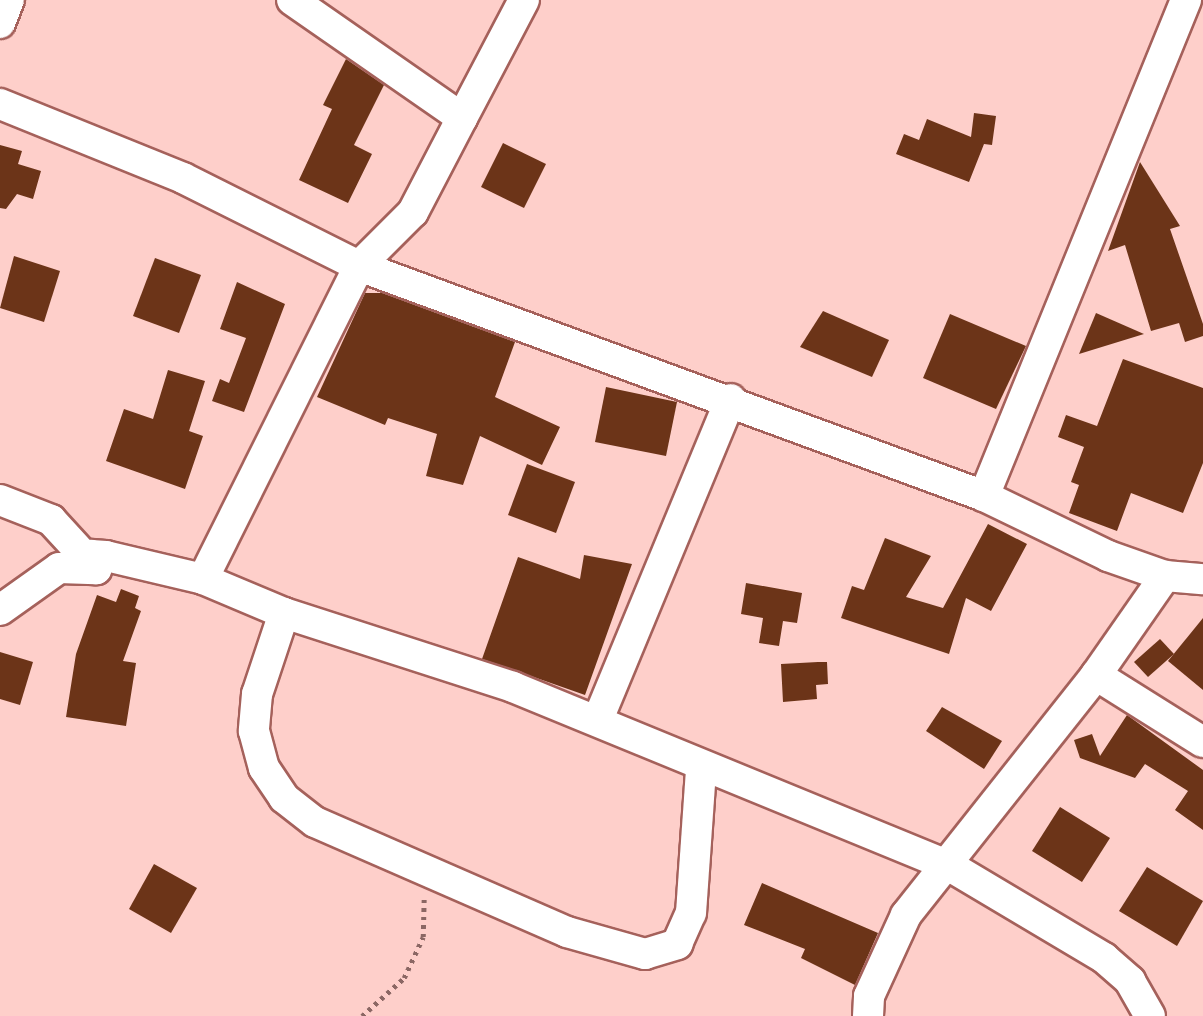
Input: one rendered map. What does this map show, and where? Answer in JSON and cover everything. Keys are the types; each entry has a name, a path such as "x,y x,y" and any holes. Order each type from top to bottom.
{"street":[{"path":"0,23 9,0"},
{"path":"292,0 462,118"},
{"path":"203,579 359,266 413,212 524,0"},
{"path":"984,496 1186,0"},
{"path":"0,104 183,178 359,266 731,399 984,496 1165,576 1203,579"},
{"path":"598,718 731,399"},
{"path":"0,500 51,520 96,569"},
{"path":"96,569 91,555 203,579 284,613 598,718 701,769 948,864 1104,958 1130,981 1150,1016"},
{"path":"0,610 59,568 96,569"},
{"path":"868,1016 869,996 906,915 1096,675 1165,576"},
{"path":"284,613 257,694 254,731 264,768 284,798 315,822 567,932 628,951 662,952 688,928 701,769"},
{"path":"1096,675 1203,742"}],"path":[{"path":"362,1016 404,978 423,937 424,868"}],"building":[{"path":"346,59 384,85 354,145 372,154 348,203 299,180 332,109 323,105"},
{"path":"974,113 996,116 992,145 984,144 969,182 896,154 904,134 919,140 927,119 971,137"},
{"path":"503,143 546,164 524,208 481,187"},
{"path":"0,145 22,151 18,164 41,171 33,199 17,194 6,209 0,208"},
{"path":"1140,162 1180,226 1170,229 1203,324 1203,336 1185,342 1179,323 1151,331 1125,245 1108,251"},
{"path":"14,256 60,271 44,322 0,308"},
{"path":"155,258 201,275 179,333 133,316"},
{"path":"237,282 285,304 244,412 212,401 220,379 229,383 246,338 220,329"},
{"path":"365,293 382,293 515,342 495,397 560,427 542,465 480,436 463,485 426,476 437,434 388,418 385,425 317,397"},
{"path":"823,311 889,340 872,377 800,347"},
{"path":"1096,313 1144,334 1079,354"},
{"path":"950,314 1026,346 996,409 923,378"},
{"path":"1123,359 1203,388 1203,463 1183,513 1131,493 1117,531 1069,513 1079,485 1071,482 1084,447 1058,437 1066,415 1097,426"},
{"path":"168,370 205,381 189,431 203,436 185,489 106,461 124,409 153,419"},
{"path":"606,387 677,402 666,456 595,442"},
{"path":"527,464 575,482 556,533 508,515"},
{"path":"988,524 1027,544 991,611 966,598 949,654 841,618 852,586 864,590 885,538 931,556 906,597 943,608"},
{"path":"584,555 632,564 585,695 482,659 518,557 580,579"},
{"path":"746,583 802,593 797,623 783,621 779,646 759,643 763,618 741,614"},
{"path":"121,589 139,596 135,608 141,611 123,661 136,663 126,726 66,717 76,654 97,595 116,602"},
{"path":"1203,618 1203,690 1168,661"},
{"path":"1160,639 1174,654 1148,677 1134,662"},
{"path":"0,652 33,662 20,705 0,699"},
{"path":"827,662 828,684 816,685 817,699 783,702 781,664"},
{"path":"942,707 1002,741 984,769 926,731"},
{"path":"1127,715 1203,770 1203,830 1175,810 1188,791 1145,764 1135,778 1080,758 1074,740 1092,734 1100,756"},
{"path":"1060,807 1110,838 1082,882 1032,851"},
{"path":"154,864 197,888 171,933 129,909"},
{"path":"1147,867 1203,901 1177,946 1119,911"},
{"path":"762,883 878,933 855,985 801,958 805,949 744,925"}]}
